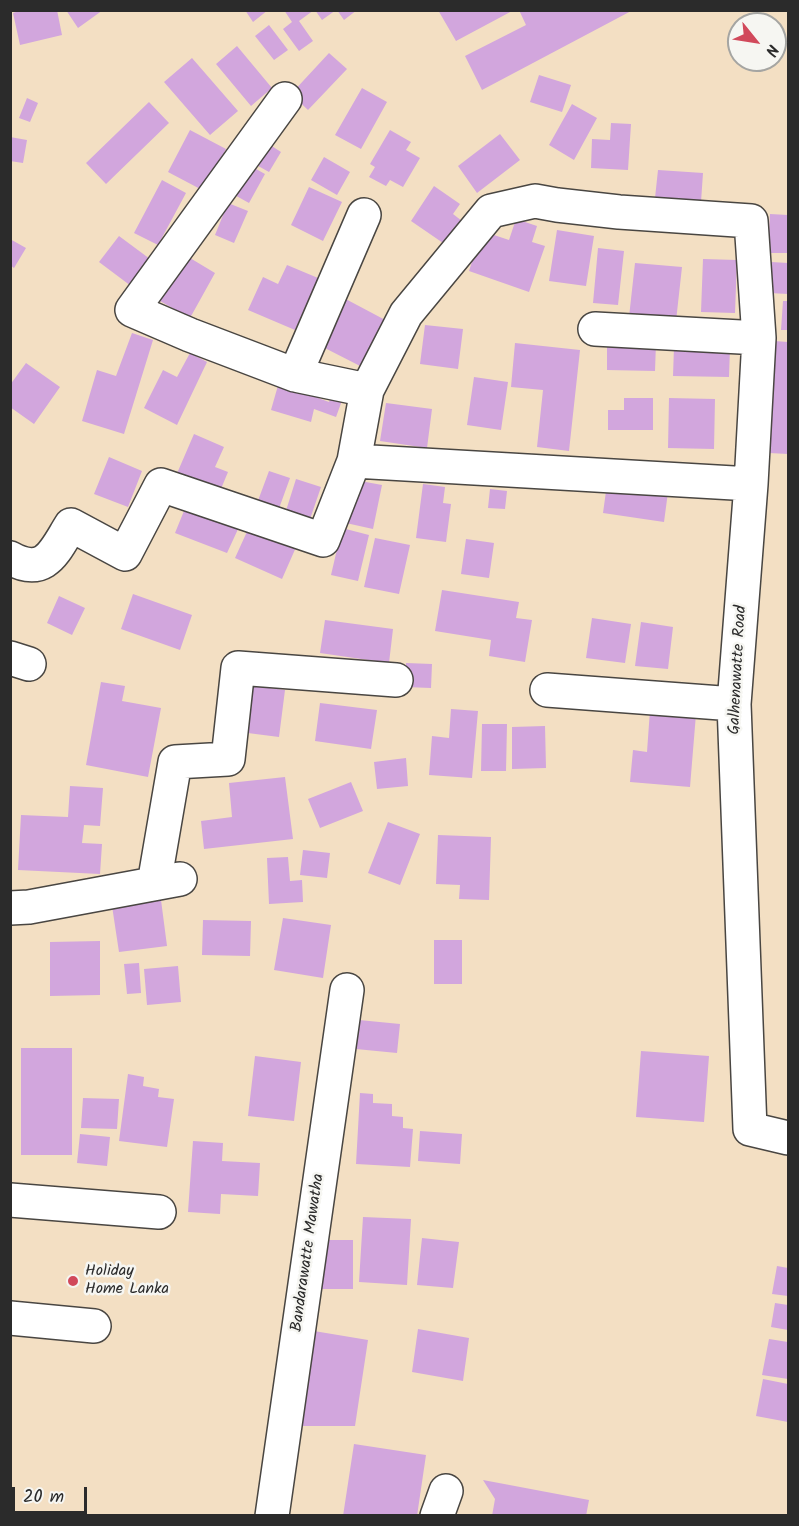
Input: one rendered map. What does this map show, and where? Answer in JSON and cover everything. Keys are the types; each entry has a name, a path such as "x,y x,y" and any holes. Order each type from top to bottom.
{"street":[{"path":"10,558 34,566 49,560 71,525 125,554 161,485 323,540 354,461 367,390 295,375 132,310 285,99"},
{"name":"Galhenawatte Road","path":"367,390 406,314 491,211 512,204 535,201 619,212 751,221 759,338 751,484 734,704 750,1129 789,1138"},
{"path":"295,375 364,215"},
{"path":"595,330 759,338"},
{"path":"354,461 751,484"},
{"path":"10,908 29,907 167,881 175,762 228,759 238,668 396,680"},
{"path":"547,690 734,704"},
{"name":"Bandarawatte Mawatha","path":"272,1515 347,990"},
{"path":"10,1200 159,1212"},
{"path":"10,1317 94,1326"}],"building":[{"path":"22,10 57,10 62,35 20,45 13,13"},
{"path":"66,10 103,10 78,28"},
{"path":"245,10 268,10 253,22"},
{"path":"284,10 314,10 299,21 313,41 299,51 283,29 292,22"},
{"path":"315,10 336,10 322,20"},
{"path":"337,10 357,10 344,20"},
{"path":"438,10 514,10 456,41"},
{"path":"519,10 633,10 482,90 465,56 526,25"},
{"path":"269,25 288,50 274,60 255,36"},
{"path":"237,46 272,88 251,106 216,64"},
{"path":"329,53 347,69 308,110 291,94"},
{"path":"192,58 238,111 210,135 164,82"},
{"path":"539,75 571,85 562,112 530,102"},
{"path":"362,88 387,102 361,149 335,135"},
{"path":"27,98 38,103 30,122 19,118"},
{"path":"149,102 169,123 106,184 86,163"},
{"path":"572,104 597,118 574,160 549,145"},
{"path":"611,123 631,124 628,170 591,168 592,139 610,140"},
{"path":"190,130 226,149 204,191 168,172"},
{"path":"390,130 411,142 406,150 420,158 403,187 390,180 386,186 369,177 375,167 370,164"},
{"path":"500,134 520,160 477,193 458,166"},
{"path":"10,137 27,140 23,163 10,161"},
{"path":"264,141 281,152 269,172 251,162"},
{"path":"324,157 350,172 337,195 311,180"},
{"path":"247,164 265,174 249,203 231,193"},
{"path":"658,170 703,173 701,202 655,198"},
{"path":"162,180 186,193 158,245 134,233"},
{"path":"434,186 460,204 453,214 462,221 446,245 411,221"},
{"path":"309,187 342,202 323,241 291,225"},
{"path":"228,203 248,211 234,243 215,235"},
{"path":"770,214 788,215 788,253 768,253"},
{"path":"516,219 537,226 532,242 545,246 529,292 469,271 482,231 509,240"},
{"path":"557,230 594,236 586,286 549,281"},
{"path":"119,236 150,259 131,286 99,262"},
{"path":"10,239 26,248 14,268 10,265"},
{"path":"598,248 624,251 618,305 593,303"},
{"path":"185,255 215,273 190,318 160,301"},
{"path":"703,259 737,260 735,313 701,312"},
{"path":"771,262 788,263 788,294 769,293"},
{"path":"635,263 682,267 676,321 629,317"},
{"path":"287,265 318,278 295,330 248,310 263,277 278,284"},
{"path":"340,296 389,322 364,368 315,343"},
{"path":"783,301 788,301 788,330 781,330"},
{"path":"425,325 463,329 458,369 420,364"},
{"path":"132,333 153,340 124,434 82,421 97,370 116,376"},
{"path":"607,341 656,343 655,371 607,370"},
{"path":"774,341 788,342 788,454 769,453"},
{"path":"515,343 580,350 569,451 537,447 543,390 511,387"},
{"path":"674,347 730,348 729,377 673,376"},
{"path":"190,353 207,362 177,425 144,408 163,370 177,377"},
{"path":"26,363 60,387 34,424 10,407 10,385"},
{"path":"474,377 508,382 501,430 467,425"},
{"path":"279,382 319,393 318,398 329,402 333,391 344,395 336,417 314,409 311,422 271,410"},
{"path":"624,398 653,398 653,430 608,430 608,410 624,410"},
{"path":"669,398 715,399 714,449 668,448"},
{"path":"386,403 432,409 427,448 380,441"},
{"path":"194,434 224,447 215,467 228,472 218,496 175,478"},
{"path":"109,457 142,471 128,507 94,494"},
{"path":"269,471 290,478 277,514 256,506"},
{"path":"296,479 321,487 308,525 284,517"},
{"path":"355,480 382,485 373,529 346,523"},
{"path":"423,484 445,487 443,503 451,504 446,542 416,538"},
{"path":"607,484 668,492 664,522 603,513"},
{"path":"490,489 507,491 505,509 488,508"},
{"path":"186,506 239,527 227,553 175,533"},
{"path":"250,525 297,545 282,579 235,558"},
{"path":"342,528 369,535 358,581 331,575"},
{"path":"375,538 410,545 399,594 364,587"},
{"path":"466,539 494,543 489,578 461,574"},
{"path":"442,590 519,602 516,618 532,620 525,662 489,656 491,640 435,631"},
{"path":"133,594 192,615 180,650 121,629"},
{"path":"59,596 85,608 72,635 47,623"},
{"path":"592,618 631,624 625,663 586,658"},
{"path":"325,620 393,629 389,663 320,653"},
{"path":"641,622 673,627 668,669 635,666"},
{"path":"406,663 432,664 431,688 405,687"},
{"path":"101,682 125,686 122,701 161,708 148,777 86,765"},
{"path":"246,685 285,690 279,737 240,732"},
{"path":"320,703 377,710 371,749 315,741"},
{"path":"451,709 478,711 472,778 429,775 432,736 449,738"},
{"path":"650,710 696,714 690,787 630,782 633,750 647,752"},
{"path":"482,724 507,724 506,771 481,771"},
{"path":"545,726 546,768 512,769 512,727"},
{"path":"406,758 408,786 377,789 374,762"},
{"path":"285,777 293,839 204,849 201,821 232,817 229,783"},
{"path":"351,782 363,811 320,828 308,799"},
{"path":"70,786 103,788 100,826 84,825 82,843 102,844 100,874 18,870 21,815 68,817"},
{"path":"388,822 420,834 400,885 368,873"},
{"path":"438,835 491,837 489,900 459,899 460,885 436,884"},
{"path":"303,850 330,853 327,878 300,875"},
{"path":"288,857 290,881 302,880 303,902 269,904 267,858"},
{"path":"161,900 167,946 119,952 112,906"},
{"path":"283,918 331,925 323,978 274,970"},
{"path":"203,920 251,921 250,956 202,955"},
{"path":"434,940 462,940 462,984 434,984"},
{"path":"100,941 100,995 50,996 50,942"},
{"path":"139,963 141,993 127,994 124,964"},
{"path":"178,966 181,1002 147,1005 144,969"},
{"path":"359,1020 400,1024 397,1053 356,1049"},
{"path":"21,1048 72,1048 72,1155 21,1155"},
{"path":"641,1051 709,1056 704,1122 636,1117"},
{"path":"255,1056 301,1062 294,1121 248,1116"},
{"path":"128,1074 144,1077 143,1086 159,1089 158,1097 174,1099 167,1147 119,1141"},
{"path":"360,1093 373,1094 373,1103 392,1104 392,1116 403,1117 403,1128 413,1129 410,1167 356,1164"},
{"path":"83,1098 119,1099 117,1129 81,1128"},
{"path":"420,1131 462,1134 460,1164 418,1161"},
{"path":"80,1134 110,1137 107,1166 77,1163"},
{"path":"193,1141 223,1143 222,1161 260,1163 258,1196 221,1194 220,1214 188,1212"},
{"path":"363,1217 411,1219 407,1285 359,1282"},
{"path":"422,1238 459,1242 453,1288 417,1285"},
{"path":"322,1240 353,1240 353,1289 322,1289"},
{"path":"777,1266 788,1268 788,1296 772,1294"},
{"path":"775,1303 788,1305 788,1330 771,1327"},
{"path":"418,1329 469,1338 463,1381 412,1372"},
{"path":"308,1330 368,1340 355,1426 293,1426"},
{"path":"769,1339 788,1342 788,1379 762,1375"},
{"path":"763,1379 788,1384 788,1422 756,1416"},
{"path":"354,1444 426,1455 417,1516 343,1516"},
{"path":"483,1480 589,1500 586,1516 492,1516 495,1499"}],"place":[{"name":"Holiday Home Lanka","path":"73,1281"}]}
